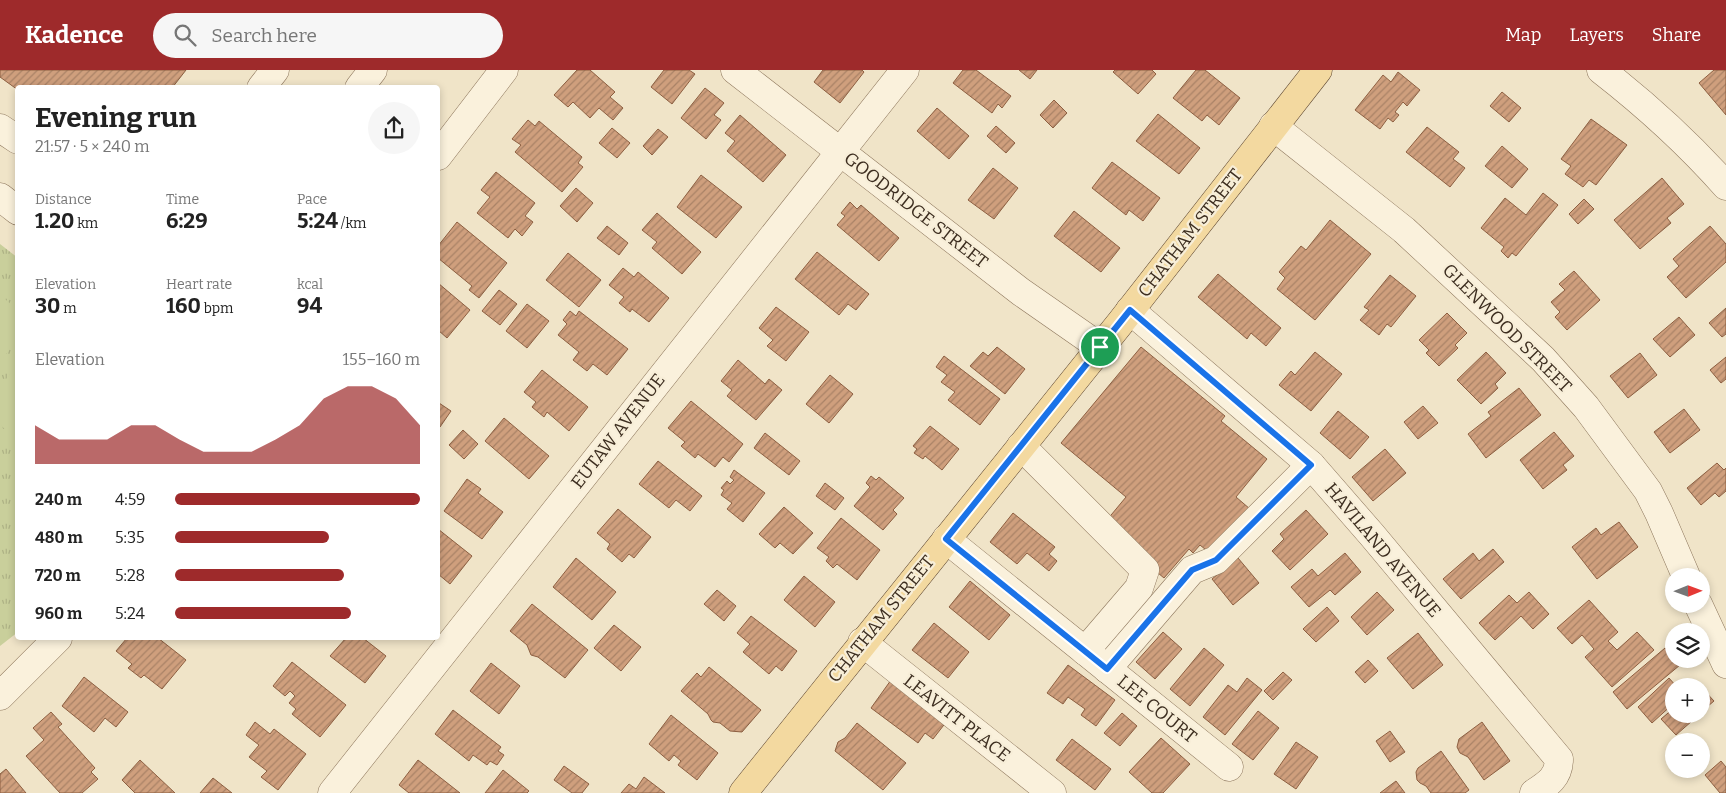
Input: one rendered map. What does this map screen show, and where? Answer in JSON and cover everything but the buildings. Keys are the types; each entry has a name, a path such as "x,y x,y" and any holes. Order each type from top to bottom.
{"main road":[{"name":"CHATHAM STREET","path":"743,793 862,642 1130,310 1318,70"}],"street":[{"path":"263,85 275,70"},
{"path":"361,85 373,70"},
{"path":"440,153 504,70"},
{"name":"GOODRIDGE STREET","path":"735,70 1021,292 1100,347"},
{"name":"EUTAW AVENUE","path":"332,793 905,70"},
{"path":"1601,70 1653,112 1695,152 1722,173"},
{"name":"GLENWOOD STREET","path":"1273,126 1404,230 1543,359 1586,407 1648,491 1683,568"},
{"path":"0,128 15,138"},
{"path":"0,197 15,209"},
{"name":"HAVILAND AVENUE","path":"1130,310 1311,465 1372,535 1559,759 1559,769 1551,781 1534,793"},
{"path":"1021,446 1145,570 1139,588 1085,651"},
{"path":"1107,669 1192,570 1216,560 1311,465"},
{"name":"LEE COURT","path":"946,539 1229,767"},
{"path":"1702,613 1726,664"},
{"path":"0,696 56,640"},
{"name":"LEAVITT PLACE","path":"862,642 1052,793"}],"green space":[{"path":"0,244 15,256 15,634 0,646"},
{"path":"0,295 15,307 15,343 0,362"},
{"path":"15,368 15,437 0,425 0,387"}],"route":[{"path":"1130,310 1311,465 1216,560 1192,570 1107,669 946,539 1100,347 1130,310"}]}
